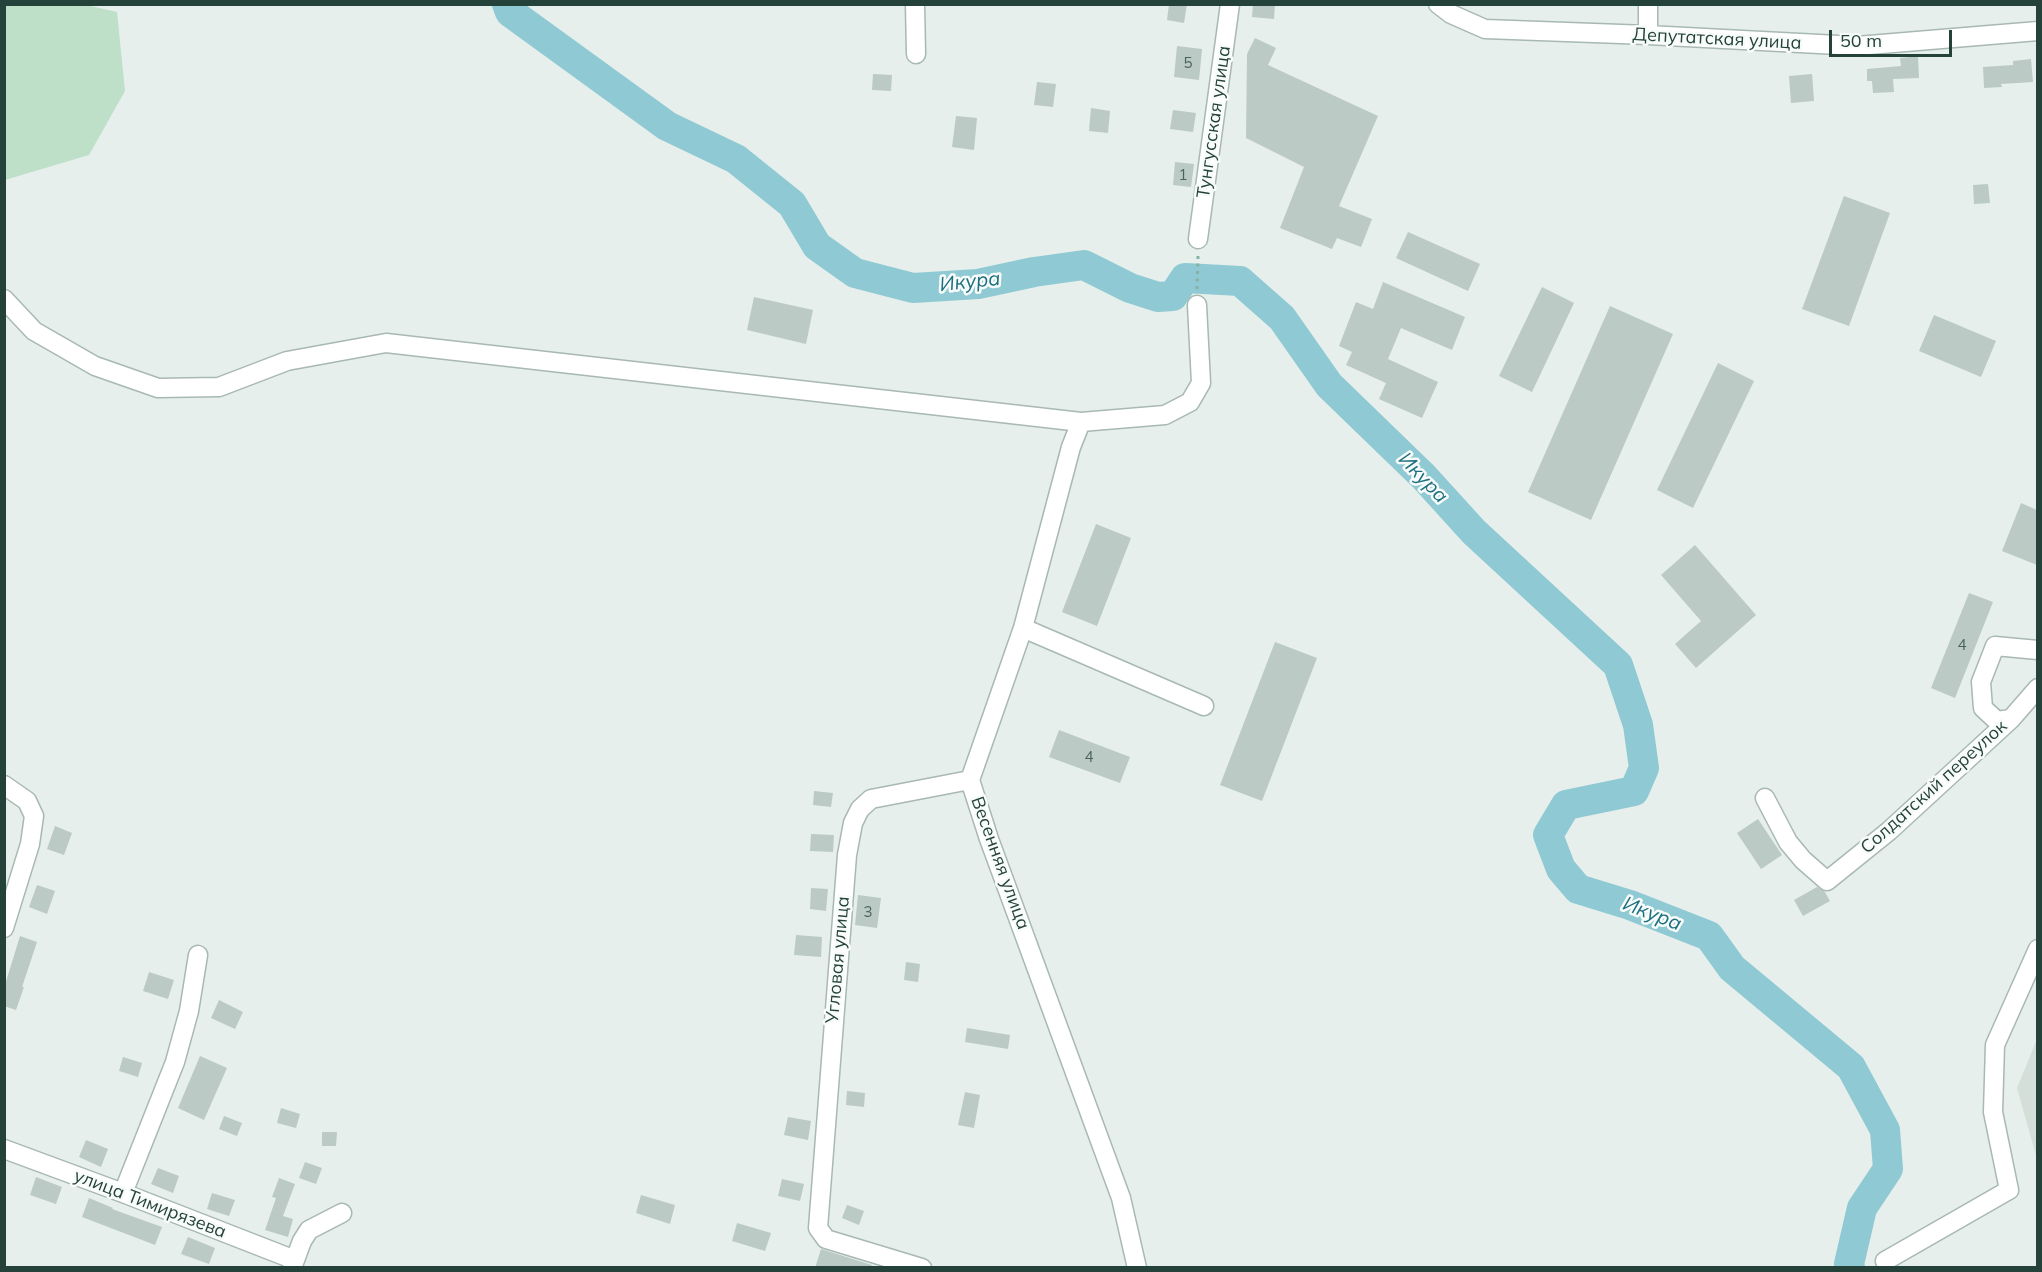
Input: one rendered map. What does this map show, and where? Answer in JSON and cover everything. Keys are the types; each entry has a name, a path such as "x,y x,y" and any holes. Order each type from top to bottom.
{"street":[{"path":"915,4 916,54"},
{"name":"Тунгусская улица","path":"1198,239 1230,4"},
{"name":"Депутатская улица","path":"1438,4 1451,14 1485,29 1857,46 2037,31"},
{"path":"1648,4 1648,35"},
{"path":"4,299 34,331 95,366 158,388 219,387 287,362 386,343 1081,422 1165,415 1190,402 1201,382 1197,305"},
{"name":"Весенняя улица","path":"1081,422 1071,447 1023,628 970,780 989,838 1121,1198 1137,1268"},
{"path":"1023,628 1204,706"},
{"path":"2011,719 1997,721 1983,708 1981,682 1995,646 2037,650"},
{"name":"Солдатский переулок","path":"1765,798 1788,842 1803,860 1827,881 1889,831 2011,719 2037,688"},
{"name":"Угловая улица","path":"922,1268 826,1239 818,1228 846,866 853,824 860,808 871,800 970,780"},
{"path":"4,785 27,801 34,816 30,844 4,928"},
{"path":"1885,1261 2009,1190 1994,1112 1995,1045 2037,949"},
{"path":"123,1193 175,1062 189,1011 198,955"},
{"name":"улица Тимирязева","path":"4,1149 123,1193 294,1264"},
{"path":"294,1264 302,1241 309,1230 342,1213"}],"path":[{"path":"1197,305 1198,239"}],"shaded area":[{"path":"2037,1039 2037,1159 2017,1088"}],"green space":[{"path":"5,4 86,5 117,12 125,91 89,155 5,180"}],"building":[{"path":"1169,4 1187,4 1184,23 1167,20"},
{"path":"1253,4 1275,4 1274,19 1252,17"},
{"path":"1255,38 1276,48 1268,65 1378,116 1339,206 1372,219 1361,247 1337,238 1332,249 1280,228 1304,167 1246,138 1247,54"},
{"path":"1177,46 1202,49 1199,80 1174,77"},
{"path":"1918,56 1919,78 1893,79 1894,92 1873,93 1872,81 1867,81 1867,69 1901,66 1900,58"},
{"path":"2031,59 2033,82 2001,84 2002,87 1984,88 1983,67 2013,65 2013,61"},
{"path":"873,74 892,75 891,91 872,90"},
{"path":"1812,74 1814,101 1791,103 1789,76"},
{"path":"1037,82 1056,84 1053,107 1034,105"},
{"path":"1091,108 1110,111 1108,133 1089,131"},
{"path":"1173,110 1196,113 1193,132 1170,129"},
{"path":"956,116 977,118 974,150 952,147"},
{"path":"1175,162 1194,164 1191,187 1173,185"},
{"path":"1988,184 1990,203 1974,204 1973,185"},
{"path":"1844,196 1890,213 1849,326 1802,309"},
{"path":"1408,232 1480,264 1468,291 1396,258"},
{"path":"1383,282 1465,317 1452,350 1401,328 1388,359 1438,382 1422,418 1379,399 1386,383 1346,365 1352,352 1339,346 1356,302 1373,309"},
{"path":"1542,287 1574,303 1532,392 1499,376"},
{"path":"754,297 813,310 806,344 747,330"},
{"path":"1610,306 1673,334 1591,520 1528,492"},
{"path":"1934,315 1996,341 1981,377 1919,351"},
{"path":"1718,363 1754,381 1693,508 1657,490"},
{"path":"2021,503 2037,510 2037,565 2002,551"},
{"path":"1096,524 1131,538 1097,626 1062,612"},
{"path":"1695,545 1756,615 1696,668 1675,644 1701,621 1661,575"},
{"path":"1969,593 1993,602 1955,698 1931,688"},
{"path":"1275,642 1317,658 1262,801 1220,785"},
{"path":"1059,730 1130,757 1120,783 1049,757"},
{"path":"814,791 833,793 831,807 813,805"},
{"path":"1758,819 1782,855 1761,869 1737,833"},
{"path":"55,826 72,833 64,855 47,849"},
{"path":"811,834 834,835 833,852 810,851"},
{"path":"37,885 55,891 47,914 29,907"},
{"path":"1817,887 1825,892 1830,901 1803,916 1794,900"},
{"path":"811,888 828,889 826,911 810,909"},
{"path":"858,895 881,898 877,928 855,925"},
{"path":"796,935 822,937 821,957 794,955"},
{"path":"20,936 37,942 16,1010 4,1006 4,988"},
{"path":"906,962 920,964 918,982 904,980"},
{"path":"149,972 174,980 168,999 143,991"},
{"path":"219,1000 243,1012 235,1029 211,1018"},
{"path":"967,1028 1010,1035 1008,1049 965,1042"},
{"path":"200,1056 227,1068 204,1120 178,1108"},
{"path":"123,1057 142,1063 138,1077 119,1071"},
{"path":"847,1091 865,1093 864,1107 846,1105"},
{"path":"965,1092 980,1095 974,1128 958,1125"},
{"path":"281,1108 300,1114 296,1128 277,1123"},
{"path":"224,1116 242,1123 237,1136 219,1129"},
{"path":"788,1117 811,1121 808,1140 784,1135"},
{"path":"322,1132 337,1132 336,1146 322,1146"},
{"path":"86,1140 108,1149 101,1167 79,1157"},
{"path":"305,1162 322,1168 316,1184 299,1178"},
{"path":"158,1168 179,1176 173,1193 151,1184"},
{"path":"36,1177 62,1187 56,1204 30,1195"},
{"path":"279,1178 295,1184 283,1216 293,1219 288,1237 265,1230 276,1198 272,1197"},
{"path":"782,1179 804,1184 800,1201 778,1196"},
{"path":"212,1193 235,1200 229,1216 207,1209"},
{"path":"641,1195 675,1205 670,1224 636,1213"},
{"path":"89,1198 162,1227 155,1245 82,1217"},
{"path":"847,1205 864,1211 859,1225 842,1218"},
{"path":"737,1223 771,1233 765,1251 732,1241"},
{"path":"188,1237 215,1248 209,1264 181,1254"},
{"path":"821,1249 872,1265 871,1268 815,1268"}],"waterway":[{"name":"Икура","path":"507,4 510,12 667,126 736,159 792,204 817,246 855,273 913,288 978,284 1034,272 1084,265 1130,288 1158,297 1173,296 1185,278 1240,281 1282,318 1329,385 1424,477 1474,532 1618,665 1638,725 1644,768 1634,791 1566,805 1548,835 1561,869 1578,889 1630,905 1709,936 1732,968 1851,1067 1885,1130 1888,1169 1862,1208 1850,1268"}]}
